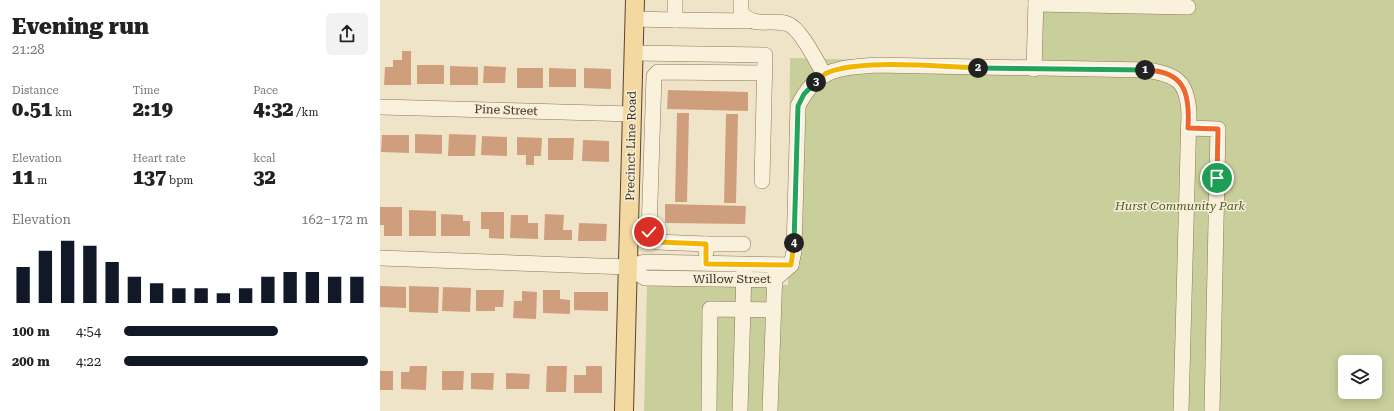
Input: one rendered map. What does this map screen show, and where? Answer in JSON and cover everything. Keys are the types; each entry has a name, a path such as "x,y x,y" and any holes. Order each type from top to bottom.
{"main road":[{"name":"Precinct Line Road","path":"624,411 635,0"}],"street":[{"path":"675,0 675,20"},
{"path":"741,0 741,13 749,21"},
{"path":"1034,69 1036,2 1188,7"},
{"path":"635,19 749,21 788,24 796,29 824,74 844,68 875,65 1147,70 1164,73 1179,80 1188,96 1181,411"},
{"path":"634,53 765,55 762,182"},
{"path":"709,72 710,54"},
{"path":"743,244 657,242 651,239 649,232 654,76 658,72 764,73"},
{"name":"Willow Street","path":"628,267 645,278 744,280 775,273 791,265 794,251 798,106 804,94 824,74"},
{"name":"Pine Street","path":"380,107 632,114"},
{"path":"1188,128 1218,129 1212,411"},
{"path":"706,244 706,279"},
{"name":"Willow Street","path":"380,258 628,267 645,262 744,264 775,273"},
{"path":"740,411 744,264"},
{"path":"770,411 775,273"},
{"path":"709,411 710,309 773,310"}],"green space":[{"name":"Hurst Community Park","path":"1029,0 1394,0 1394,411 644,411 647,285 788,285 790,58 1027,64"}],"building":[{"path":"402,51 411,51 411,85 384,85 385,67 393,67 393,60 402,60"},
{"path":"417,65 444,65 444,84 417,84"},
{"path":"450,66 478,67 478,85 450,85"},
{"path":"484,66 506,67 505,83 483,83"},
{"path":"517,68 543,68 543,88 517,88"},
{"path":"549,68 576,69 576,87 549,87"},
{"path":"584,68 611,69 611,89 584,88"},
{"path":"668,90 748,92 748,111 667,109"},
{"path":"677,113 689,113 687,202 675,202"},
{"path":"726,114 738,114 736,203 724,203"},
{"path":"415,134 442,135 442,154 415,153"},
{"path":"449,134 476,135 475,156 448,156"},
{"path":"382,135 409,135 409,153 381,152"},
{"path":"482,136 507,137 507,156 481,155"},
{"path":"517,137 542,138 541,156 534,156 534,165 526,165 526,155 517,155"},
{"path":"548,138 574,138 573,160 548,160"},
{"path":"583,140 609,141 609,162 582,161"},
{"path":"665,204 746,206 745,224 665,223"},
{"path":"380,207 402,207 402,236 384,236 384,225 380,225"},
{"path":"409,210 436,211 436,236 409,236"},
{"path":"481,212 504,212 504,239 489,238 489,229 481,229"},
{"path":"441,214 463,215 463,221 470,221 470,236 441,236"},
{"path":"545,214 564,215 563,230 572,230 572,240 544,240"},
{"path":"511,215 528,215 528,223 538,223 538,239 510,238"},
{"path":"579,223 607,224 606,241 578,241"},
{"path":"380,286 406,287 406,308 380,307"},
{"path":"409,286 439,287 438,313 409,312"},
{"path":"443,287 471,288 470,312 442,311"},
{"path":"476,290 504,290 503,307 495,307 495,311 476,311"},
{"path":"543,290 560,290 560,299 570,300 570,314 543,313"},
{"path":"522,291 537,292 536,319 513,318 514,301 522,301"},
{"path":"574,292 608,292 608,311 574,310"},
{"path":"410,366 427,366 426,390 401,389 401,372 409,372"},
{"path":"547,366 567,366 566,392 546,392"},
{"path":"586,366 602,366 602,393 574,393 574,375 586,375"},
{"path":"380,371 393,371 393,390 380,390"},
{"path":"442,371 464,371 463,390 442,390"},
{"path":"471,373 494,373 493,390 471,389"},
{"path":"506,373 530,374 529,389 506,389"}],"route":[{"path":"649,232 651,239 657,242 706,244 706,264 791,265 794,251 798,106 804,94 824,74 844,68 875,65 1147,70 1164,73 1179,80 1188,96 1188,128 1218,129 1217,178"}]}
